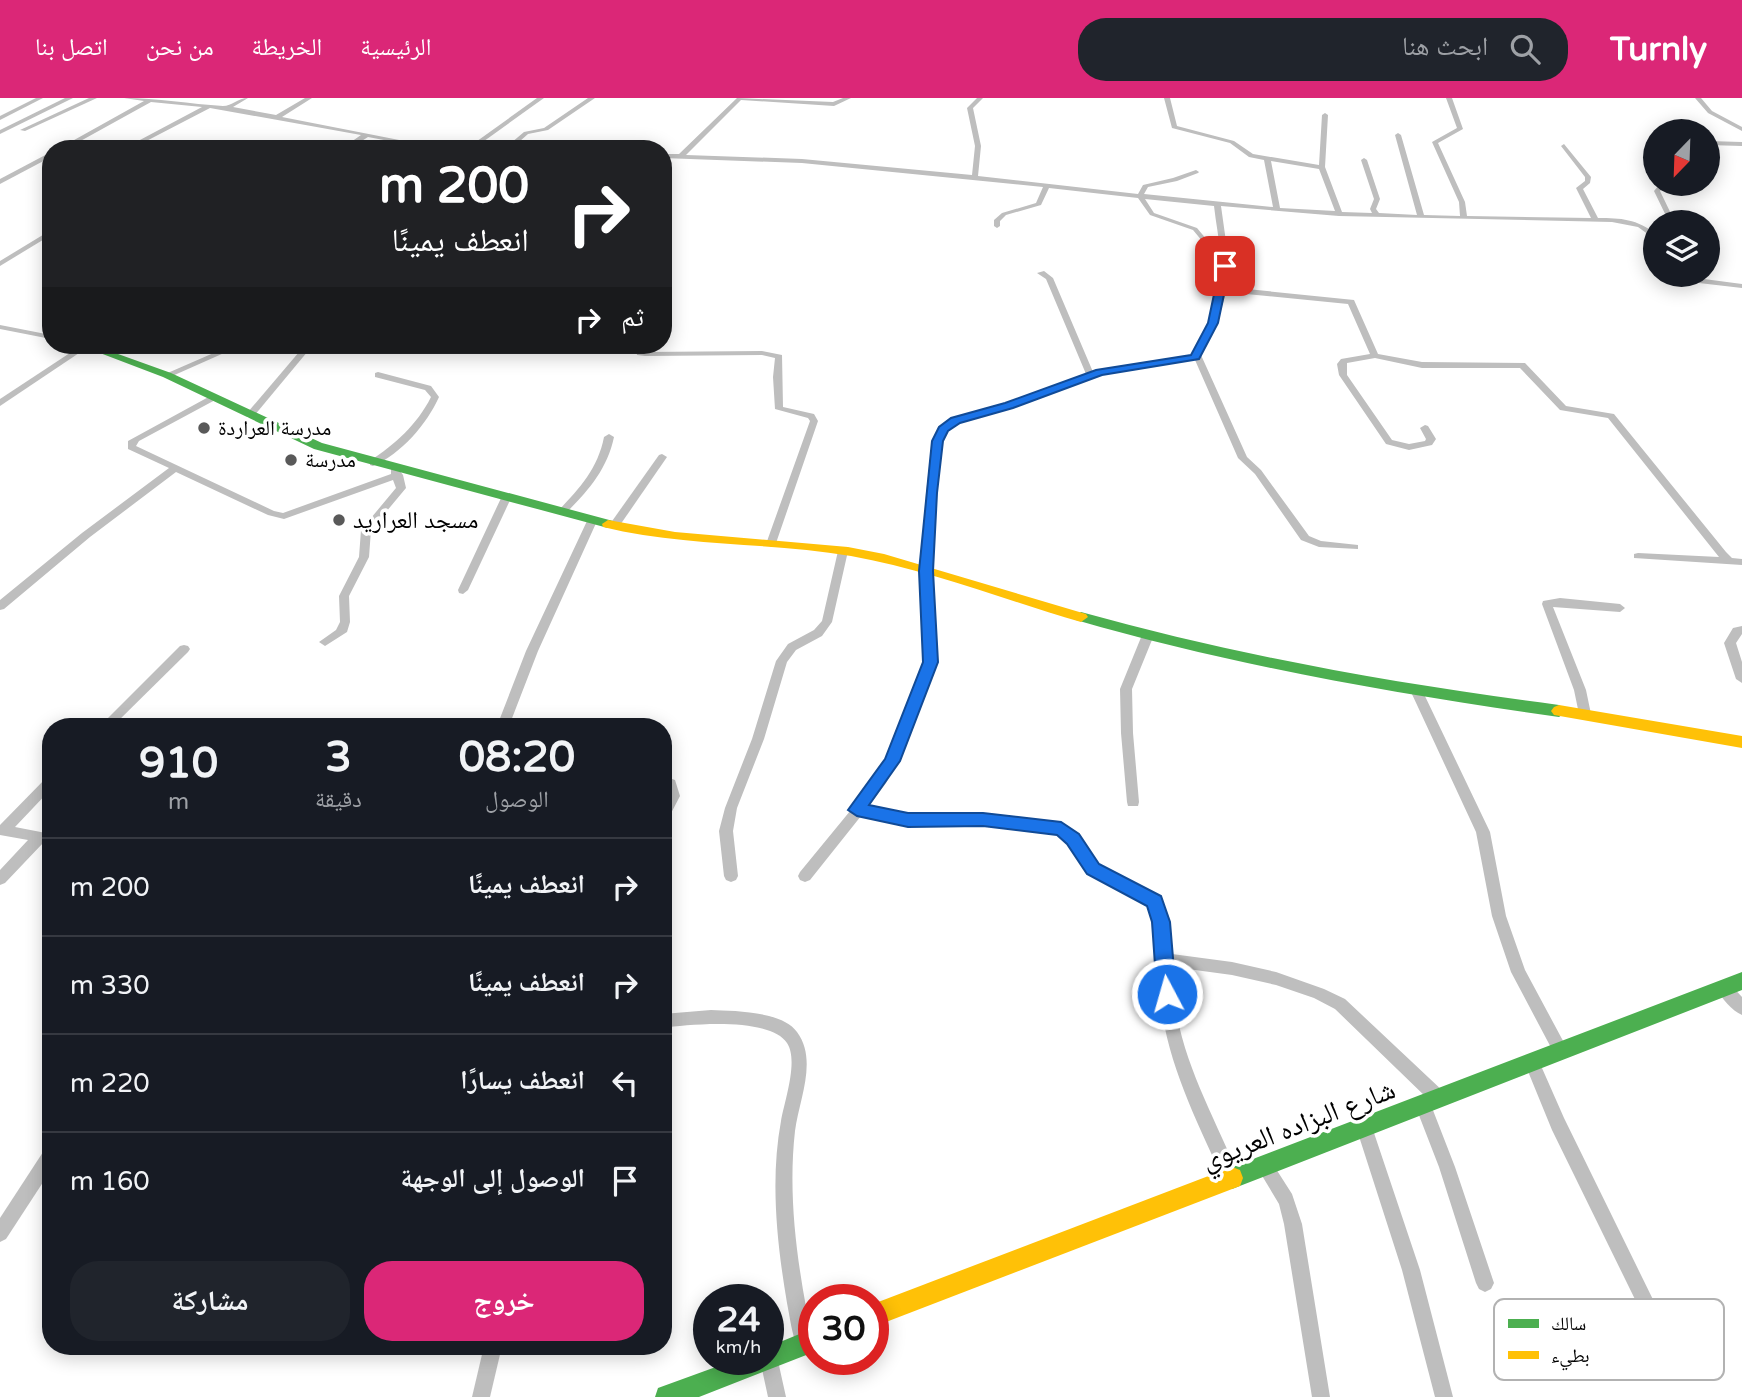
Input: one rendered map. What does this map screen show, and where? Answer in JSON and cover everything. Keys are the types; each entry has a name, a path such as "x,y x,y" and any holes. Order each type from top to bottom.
{"street":[{"path":"0,118 40,98"},
{"path":"0,132 70,98"},
{"path":"23,130 93,98"},
{"path":"129,98 228,108 389,140"},
{"path":"228,108 245,98"},
{"path":"276,118 309,98"},
{"path":"482,140 541,98"},
{"path":"518,140 526,134 546,130 592,98"},
{"path":"681,156 740,98 834,104 848,98"},
{"path":"975,177 978,146 970,108 980,98"},
{"path":"1167,98 1174,127 1225,140 1237,145 1245,154 1322,167"},
{"path":"1449,98 1460,129 1435,142 1462,202 1464,218"},
{"path":"1698,98 1710,112 1740,126"},
{"path":"78,140 151,100"},
{"path":"143,140 209,106"},
{"path":"1325,115 1322,167 1339,214"},
{"path":"358,140 366,135"},
{"path":"1398,135 1421,216"},
{"path":"1720,143 1742,144"},
{"path":"1564,146 1588,177 1588,182 1579,188 1596,220"},
{"path":"672,156 790,159 1217,204 1339,214 1596,220 1632,223 1643,228"},
{"path":"0,182 42,159"},
{"path":"1267,159 1277,209"},
{"path":"1364,160 1377,199 1373,209 1376,215"},
{"path":"1140,196 1145,186 1175,180 1196,172"},
{"path":"997,226 996,221 1004,214 1039,204 1047,185"},
{"path":"1140,196 1152,214 1195,229 1203,240"},
{"path":"805,876 892,761 930,662 926,571 937,441 943,429 956,421 1100,372 1189,359 1197,355 1213,323 1222,289 1225,266 1217,204"},
{"path":"0,264 42,238"},
{"path":"1041,273 1049,278 1091,376"},
{"path":"1720,283 1742,286"},
{"path":"1222,289 1351,302 1374,356"},
{"path":"0,327 42,335"},
{"path":"0,403 72,354"},
{"path":"110,354 167,375 318,446 395,472 508,496 592,521 675,536 843,551 926,571 1011,598 1148,635 1267,664 1417,692 1585,714 1742,742"},
{"path":"167,375 216,354"},
{"path":"251,414 301,354"},
{"path":"645,354 778,355 779,409 810,416 814,421 771,544"},
{"path":"1197,355 1243,458 1273,491 1305,538 1319,544 1354,547"},
{"path":"1425,428 1431,439 1422,446 1397,445 1383,437 1340,368 1344,361 1374,356 1422,365 1518,364 1526,368 1563,408 1611,416 1729,561"},
{"path":"373,463 399,444 422,419 435,397 433,392 421,385 378,374"},
{"path":"214,397 131,443 136,450 271,513 284,516 395,472"},
{"path":"562,512 595,475 607,457 609,437"},
{"path":"614,526 662,457"},
{"path":"0,606 86,535 176,468"},
{"path":"325,642 341,632 345,622 344,596 364,557 366,530 398,496 401,488 395,472"},
{"path":"463,590 508,496"},
{"path":"506,718 532,651 592,521"},
{"path":"731,876 726,831 731,808 758,739 782,661 792,646 818,633 827,622 843,551"},
{"path":"1638,556 1742,562"},
{"path":"1585,714 1580,690 1547,604 1560,602 1620,608"},
{"path":"1742,630 1737,631 1730,643 1742,679"},
{"path":"1133,802 1126,689 1148,635"},
{"path":"114,718 184,649"},
{"path":"1417,692 1483,832 1499,916 1518,972 1561,1052"},
{"path":"1,830 42,789"},
{"path":"857,810 908,820 983,819 1061,829 1073,839 1093,869 1155,901 1161,922 1169,1013 1183,1066 1231,1177"},
{"path":"1,830 42,837"},
{"path":"0,879 42,841"},
{"path":"1163,959 1289,980 1340,1004 1431,1102 1447,1167 1485,1283"},
{"name":"شارع البزاده العريوي","path":"889,1310 1263,1164 1533,1064 1742,981"},
{"path":"1724,988 1742,1008"},
{"path":"672,1020 696,1016 744,1020 787,1031 795,1044 797,1081 788,1129 785,1226 789,1274 798,1304"},
{"path":"1533,1064 1558,1124 1644,1299"},
{"path":"1364,1127 1411,1270 1444,1397"},
{"path":"1263,1164 1286,1200 1293,1224 1321,1397"},
{"path":"0,1233 42,1170"},
{"path":"481,1397 491,1355"},
{"path":"667,1397 725,1375"},
{"path":"772,1375 777,1397"}],"traffic: fast":[{"path":"109,354 167,375 318,446 608,524"},
{"path":"1081,617 1199,649 1318,674 1559,711"},
{"path":"1232,1178 1742,981"},
{"path":"784,1352 798,1347"},
{"path":"667,1397 726,1375"}],"traffic: slow":[{"path":"608,524 675,536 848,551 884,558 1081,617"},
{"path":"1559,711 1742,742"},
{"path":"889,1310 1232,1178"}],"place":[{"name":"مدرسة العراردة","path":"204,428"},
{"name":"مدرسة","path":"291,460"},
{"name":"مسجد العراريد","path":"339,520"}],"route":[{"path":"1167,994 1161,922 1155,901 1093,869 1073,839 1061,829 983,819 908,820 857,810 882,779 892,761 922,689 930,662 926,571 937,441 943,429 956,421 1100,372 1195,357 1213,323 1225,266"}]}
